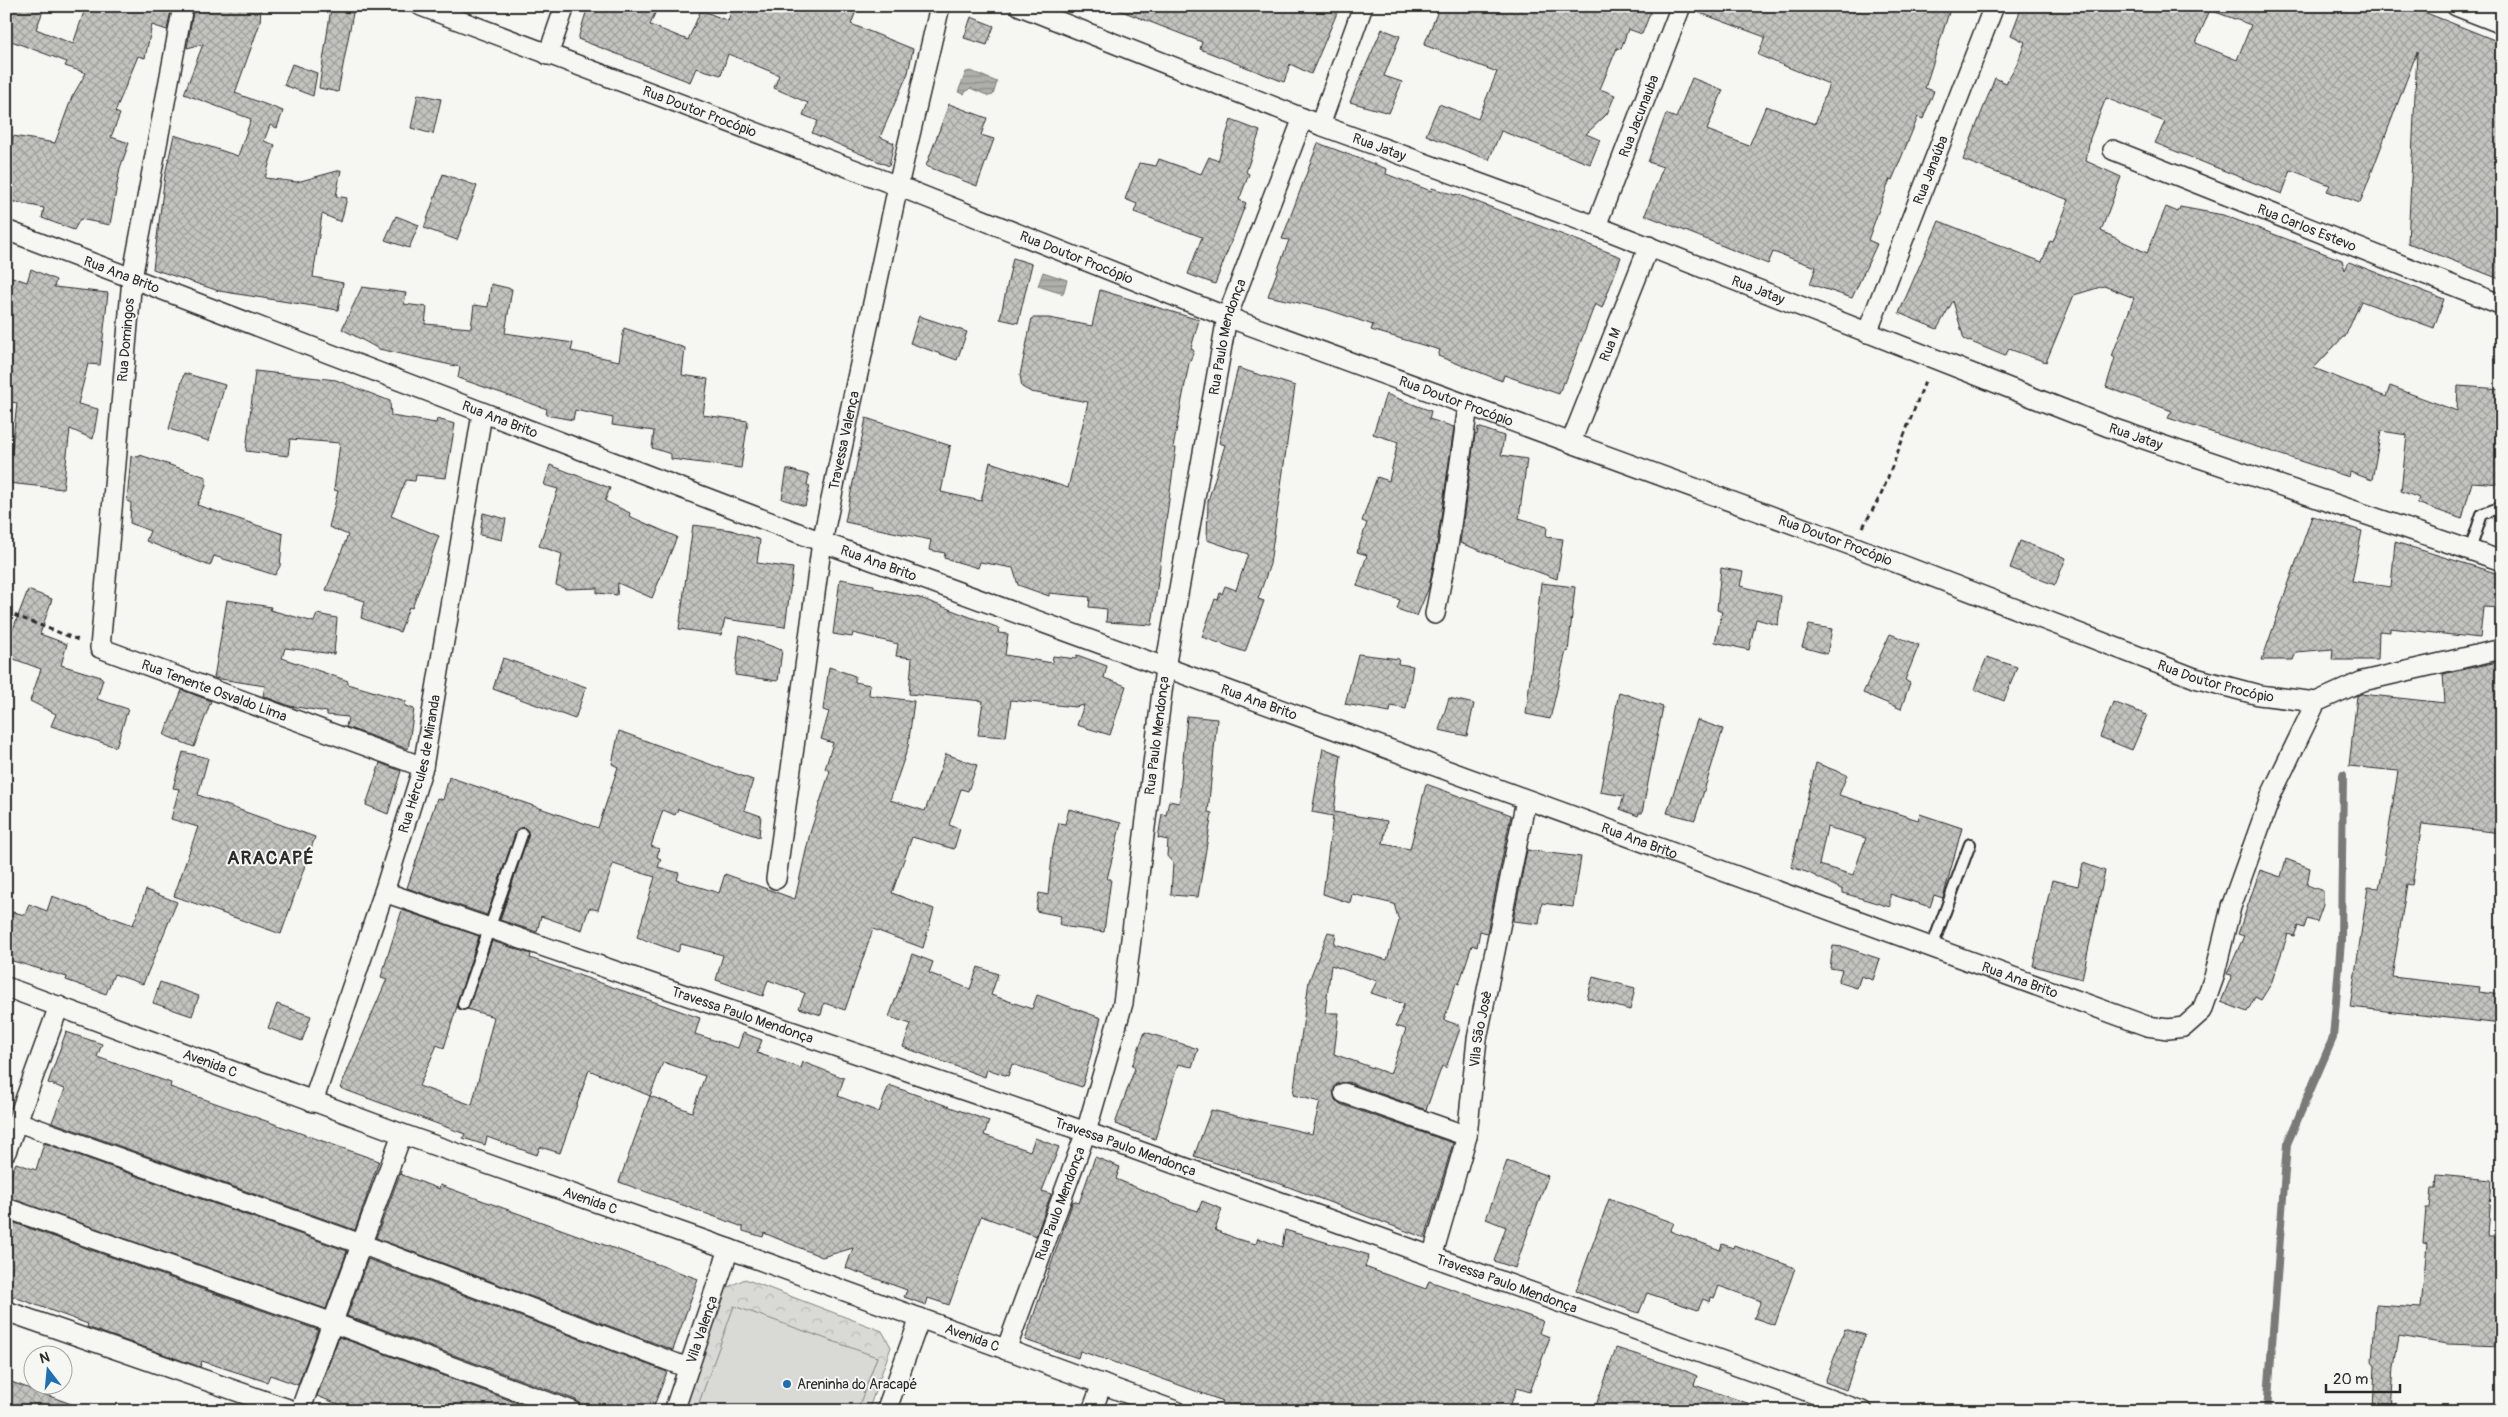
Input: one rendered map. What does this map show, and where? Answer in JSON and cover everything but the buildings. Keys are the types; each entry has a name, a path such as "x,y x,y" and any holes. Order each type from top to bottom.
{"street":[{"name":"Rua Domingos","path":"100,648 132,278 183,6"},
{"name":"Rua Doutor Procópio","path":"421,6 898,186 1227,316 1852,546 2195,678 2259,695 2316,702"},
{"path":"548,55 565,6"},
{"name":"Travessa Valença","path":"776,879 822,542 898,186 940,6"},
{"name":"Rua Jatay","path":"1020,6 1311,122 1649,246 1933,360 2106,426 2502,561"},
{"name":"Rua Paulo Mendonça","path":"1006,1350 1086,1132 1123,1003 1165,668 1227,316 1363,6"},
{"name":"Rua Jacunauba","path":"1596,226 1681,6"},
{"name":"Rua Janaúba","path":"1867,333 1994,6"},
{"path":"2456,6 2502,24"},
{"name":"Rua Carlos Estevo","path":"2113,150 2502,305"},
{"name":"Rua Ana Brito","path":"6,230 482,414 822,542 2147,1026 2168,1029 2184,1027 2202,1011 2214,977 2231,907 2269,802 2316,702"},
{"name":"Rua M","path":"1571,442 1649,246"},
{"path":"1435,614 1448,547 1468,406"},
{"name":"Rua Hércules de Miranda","path":"313,1102 384,892 423,768 482,414"},
{"name":"Rua Tenente Osvaldo Lima","path":"100,648 423,768"},
{"path":"2316,702 2363,681 2502,649"},
{"name":"Vila São Josè","path":"1432,1257 1467,1136 1477,1039 1526,800"},
{"name":"Travessa Paulo Mendonça","path":"384,892 1086,1132 1860,1410"},
{"name":"Avenida C","path":"6,987 313,1102 729,1249 1176,1411"},
{"path":"6,1152 60,1006"},
{"path":"1344,1093 1467,1136"},
{"path":"18,1122 361,1244 688,1368"},
{"path":"300,1411 402,1134"},
{"path":"6,1208 333,1323 572,1411"},
{"name":"Vila Valença","path":"674,1411 729,1249"},
{"path":"6,1311 294,1411"},
{"path":"886,1411 920,1318"},
{"path":"1092,1411 1102,1384"}],"lane":[{"path":"2470,550 2482,514 2502,507"},
{"path":"463,1004 522,834"},
{"path":"1932,947 1970,844"}],"path":[{"path":"1852,546 1881,495 1933,360"},
{"path":"6,612 100,648"}],"green space":[{"name":"Areninha do Aracapé","path":"745,1279 882,1331 891,1347 868,1411 681,1411 726,1288"},
{"name":"Areninha do Aracapé","path":"734,1306 877,1357 857,1411 696,1411"}],"shaded area":[{"path":"971,71 997,82 993,95 989,96 970,88 964,94 958,92 966,72"},
{"path":"1043,272 1067,280 1063,294 1038,286"}],"waterway":[{"path":"2267,1411 2287,1144 2333,1038 2341,941 2343,775"}],"place":[{"name":"Areninha do Aracapé","path":"787,1384"}],"district":[{"name":"ARACAPÉ","path":"271,858"}]}
